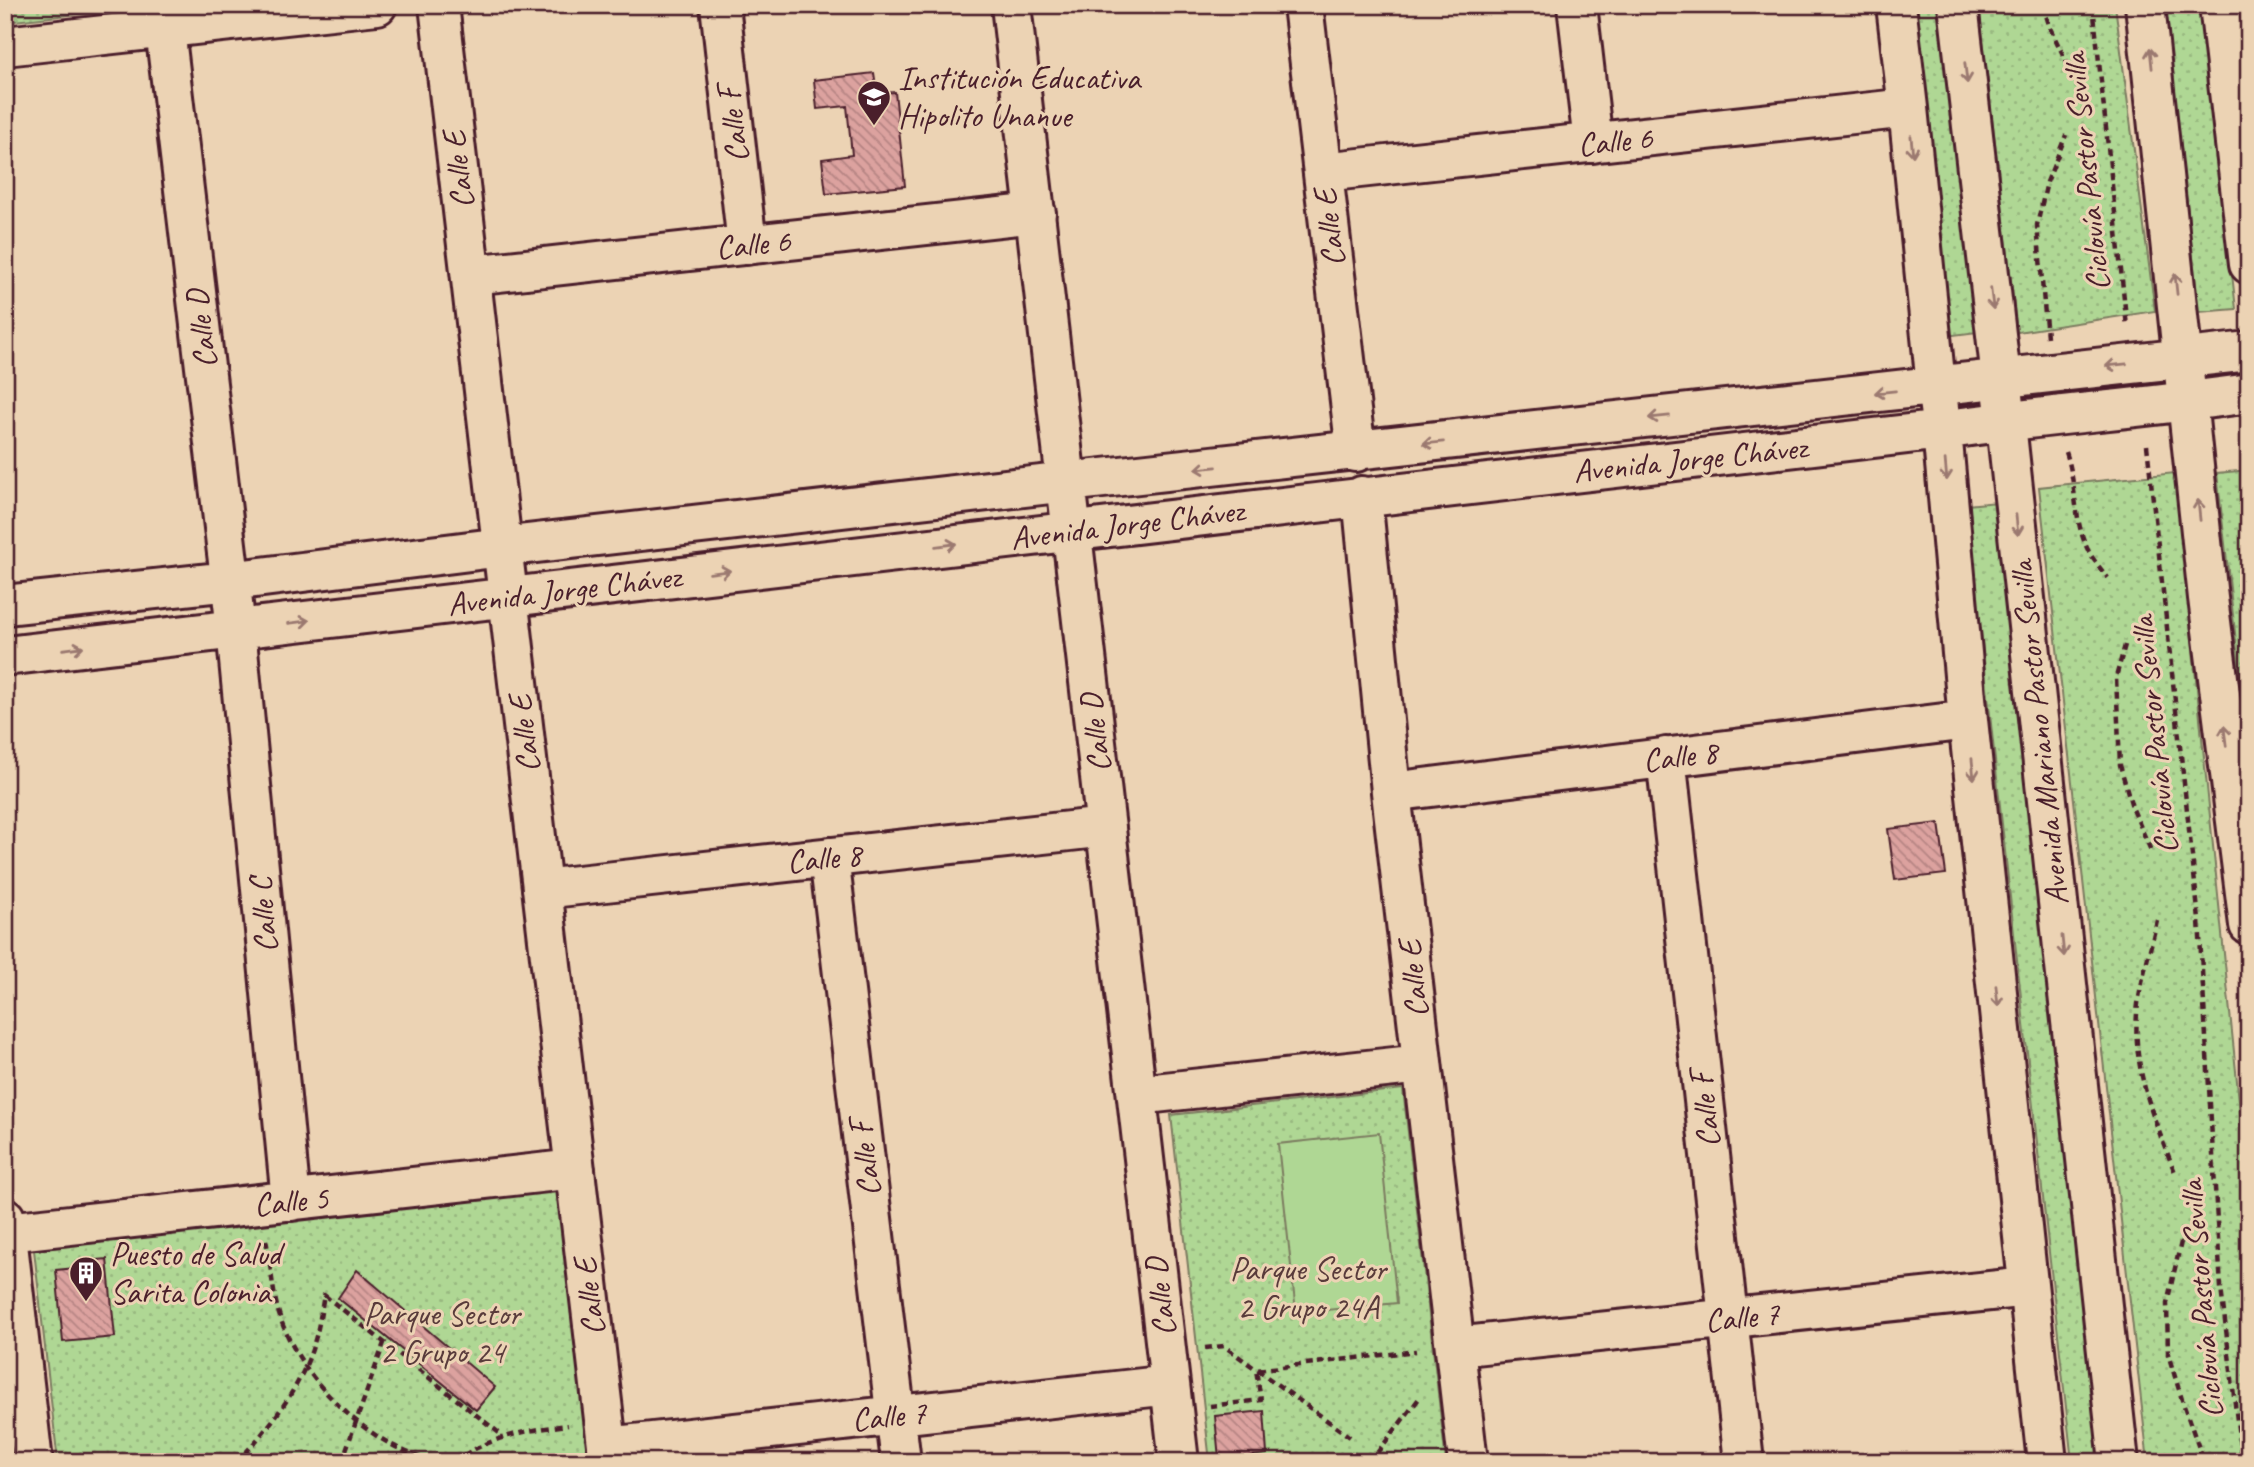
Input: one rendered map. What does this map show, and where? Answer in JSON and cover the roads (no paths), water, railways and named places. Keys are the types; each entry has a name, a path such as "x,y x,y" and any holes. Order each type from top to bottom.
{"street":[{"path":"5,46 377,5"},
{"name":"Calle E","path":"439,5 607,1444"},
{"name":"Calle F","path":"720,5 747,245"},
{"name":"Calle D","path":"1011,5 1179,1462"},
{"name":"Calle E","path":"1303,5 1356,452"},
{"path":"1577,5 1593,143"},
{"name":"Avenida Mariano Pastor Sevilla","path":"1896,5 1942,430 1968,720 2046,1462"},
{"name":"Avenida Mariano Pastor Sevilla","path":"1958,5 2119,1462"},
{"path":"2145,5 2208,598 2249,925"},
{"path":"2219,5 2249,264"},
{"name":"Calle D","path":"165,29 236,629"},
{"name":"Calle 6","path":"1323,172 1908,108"},
{"name":"Calle 6","path":"471,275 1036,213"},
{"name":"Avenida Jorge Chávez","path":"5,605 1067,482 2249,351"},
{"name":"Avenida Jorge Chávez","path":"5,656 2249,393"},
{"name":"Calle E","path":"1362,496 1391,792 1468,1462"},
{"name":"Calle C","path":"236,629 275,1203"},
{"name":"Calle 8","path":"1391,792 1968,720"},
{"name":"Calle F","path":"1666,757 1744,1462"},
{"name":"Calle 8","path":"542,889 1106,827"},
{"name":"Calle F","path":"828,857 901,1462"},
{"path":"1137,1095 1422,1064"},
{"name":"Calle 5","path":"6,1225 275,1203 575,1169"},
{"path":"6,1225 33,1462"},
{"name":"Calle 7","path":"1455,1347 2028,1287"},
{"name":"Calle 7","path":"607,1444 1171,1385"}],"place":[{"name":"Institución Educativa Hipolito Unanue","path":"874,127"},
{"name":"Puesto de Salud Sarita Colonia","path":"86,1303"}],"park label":[{"name":"Parque Sector 2 Grupo 24A","path":"1308,1288"},
{"name":"Parque Sector 2 Grupo 24","path":"442,1333"}]}
